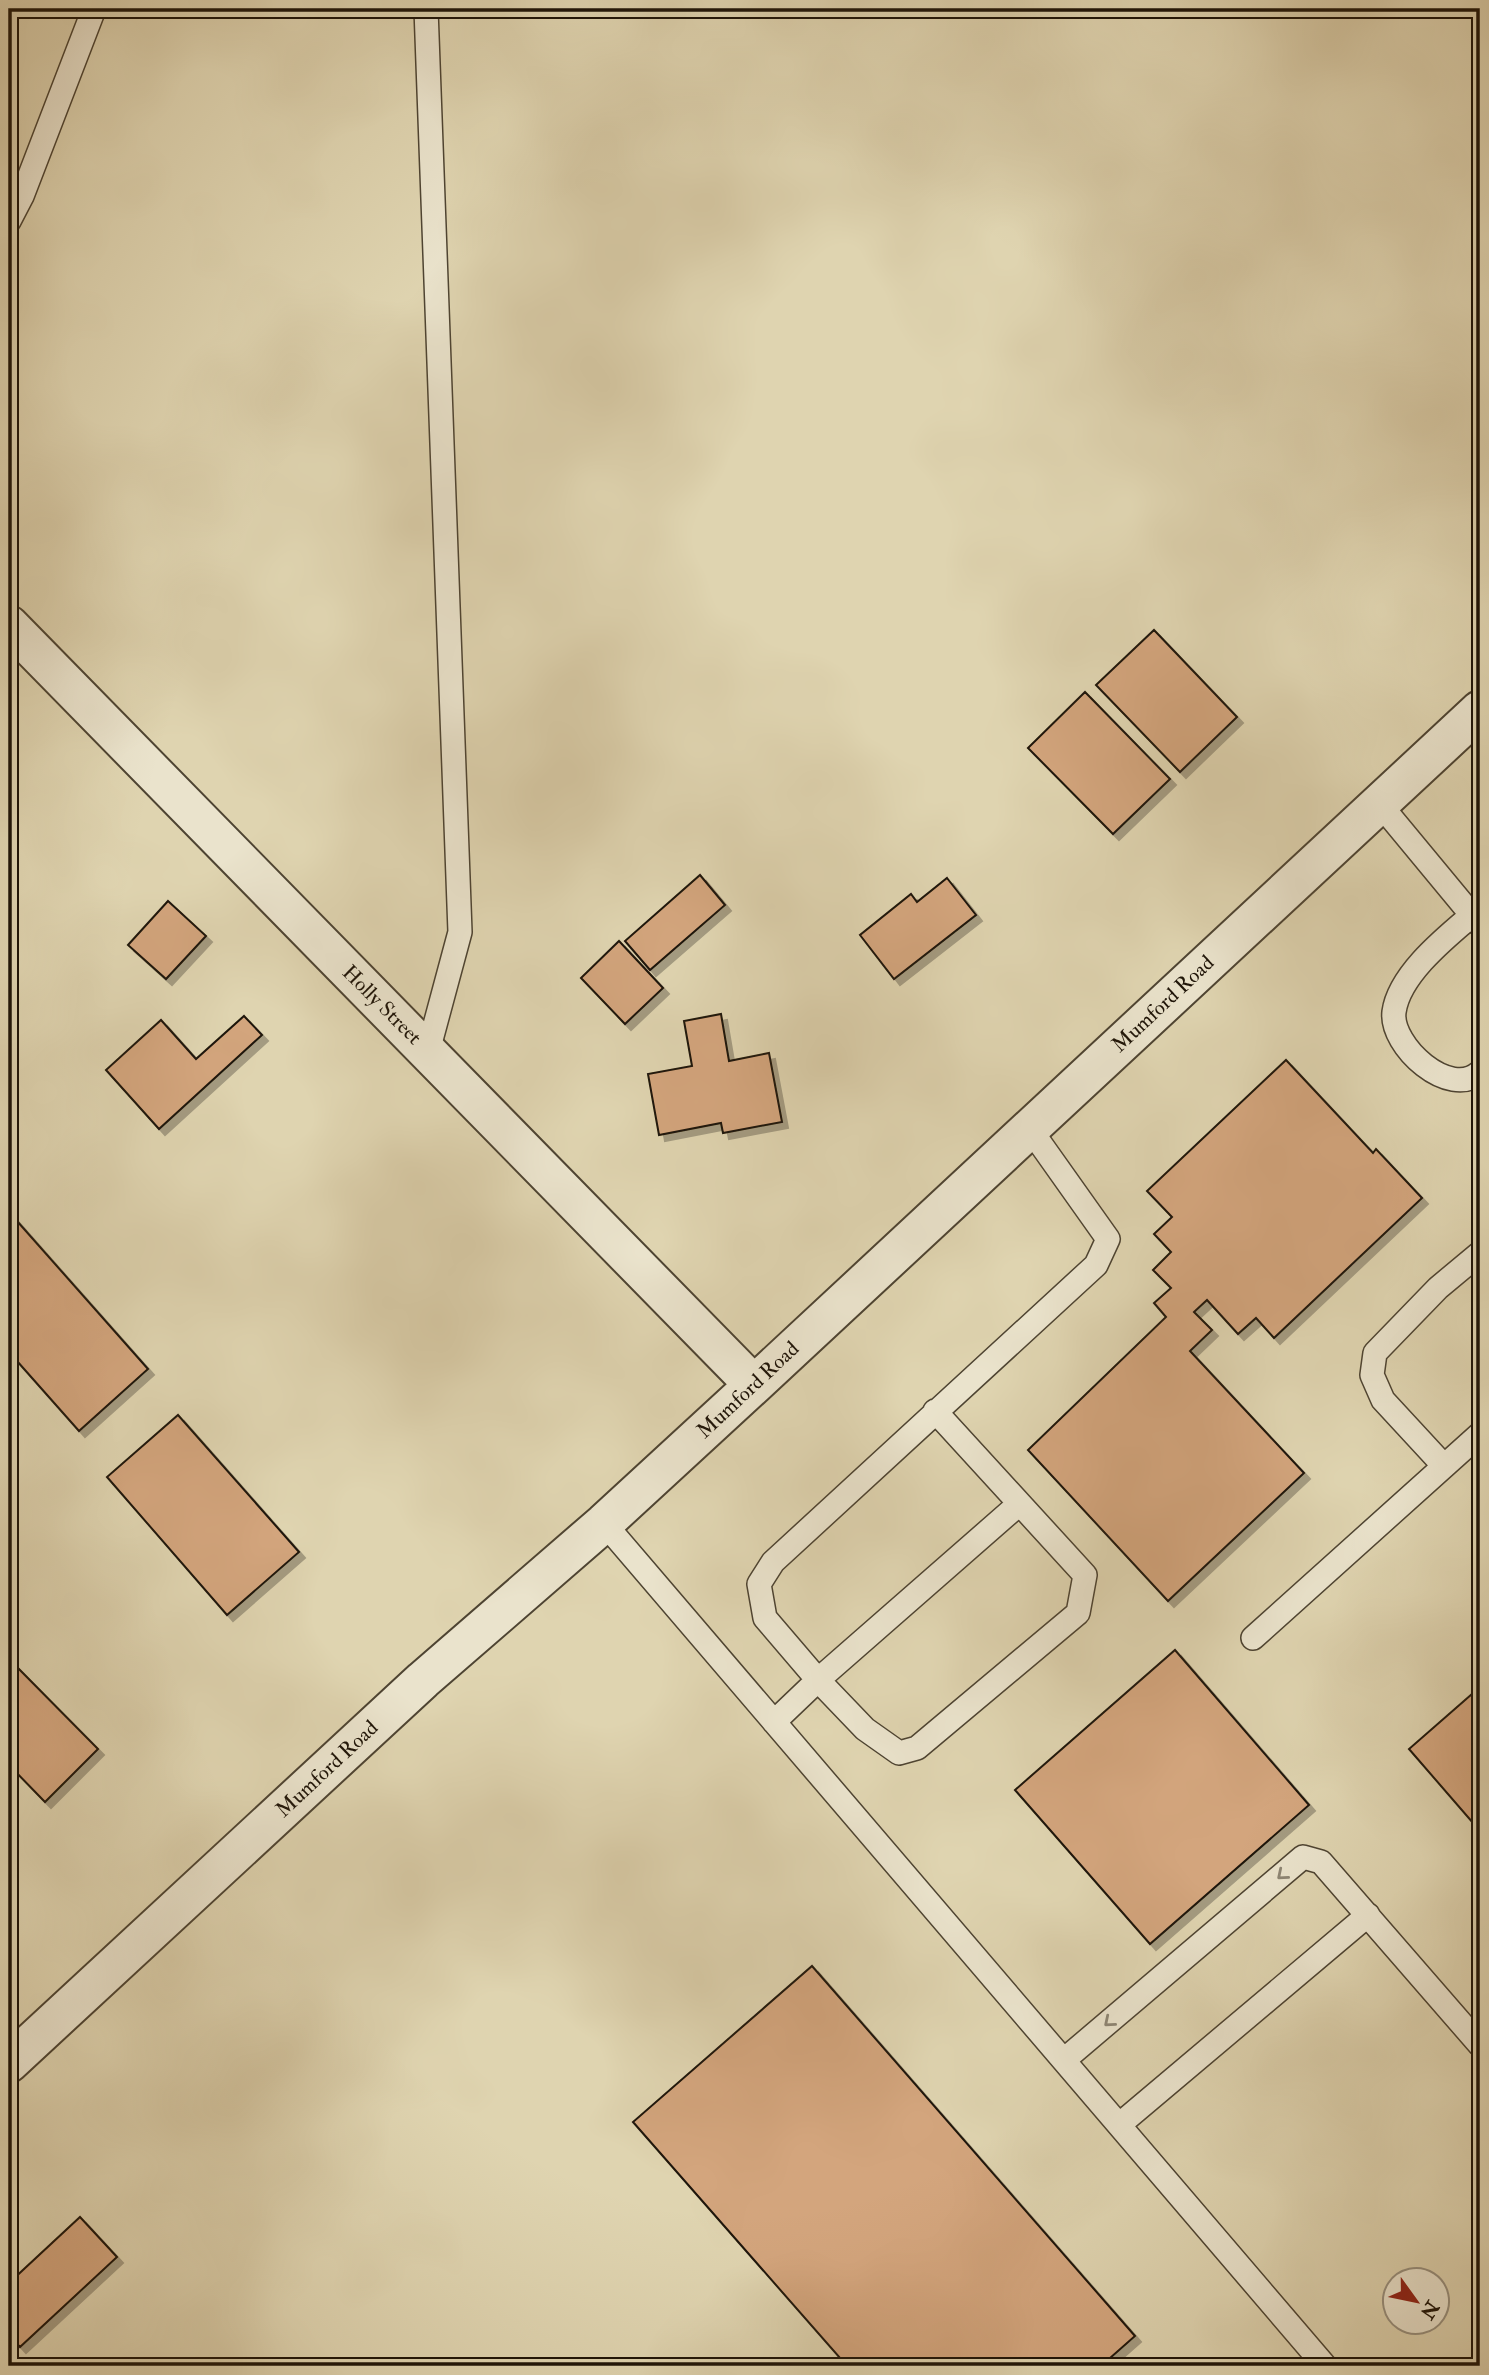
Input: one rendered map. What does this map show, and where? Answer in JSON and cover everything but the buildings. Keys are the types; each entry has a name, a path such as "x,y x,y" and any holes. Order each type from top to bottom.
{"street":[{"name":"Holly Street","path":"9,625 754,1385"},
{"name":"Mumford Road","path":"9,2063 423,1680 604,1523 754,1385 1480,709"}],"lane":[{"path":"9,221 22,196 94,9"},
{"path":"426,9 460,932 428,1051"},
{"path":"1379,803 1476,921 1422,962 1395,1008 1394,1025 1402,1042 1420,1060 1451,1080 1474,1078 1480,1072"},
{"path":"935,1411 1085,1575 1078,1613 917,1748 899,1753 865,1729 818,1680 765,1618 759,1584 773,1562 814,1521 935,1411 1096,1265 1108,1239 1030,1129"},
{"path":"1444,1466 1383,1400 1372,1375 1375,1353 1438,1288 1480,1253"},
{"path":"1253,1638 1480,1434"},
{"path":"774,1722 818,1680 1019,1504"},
{"path":"604,1523 1325,2366"},
{"path":"1064,2060 1303,1857 1321,1862 1480,2045"},
{"path":"1119,2125 1368,1915"}]}
